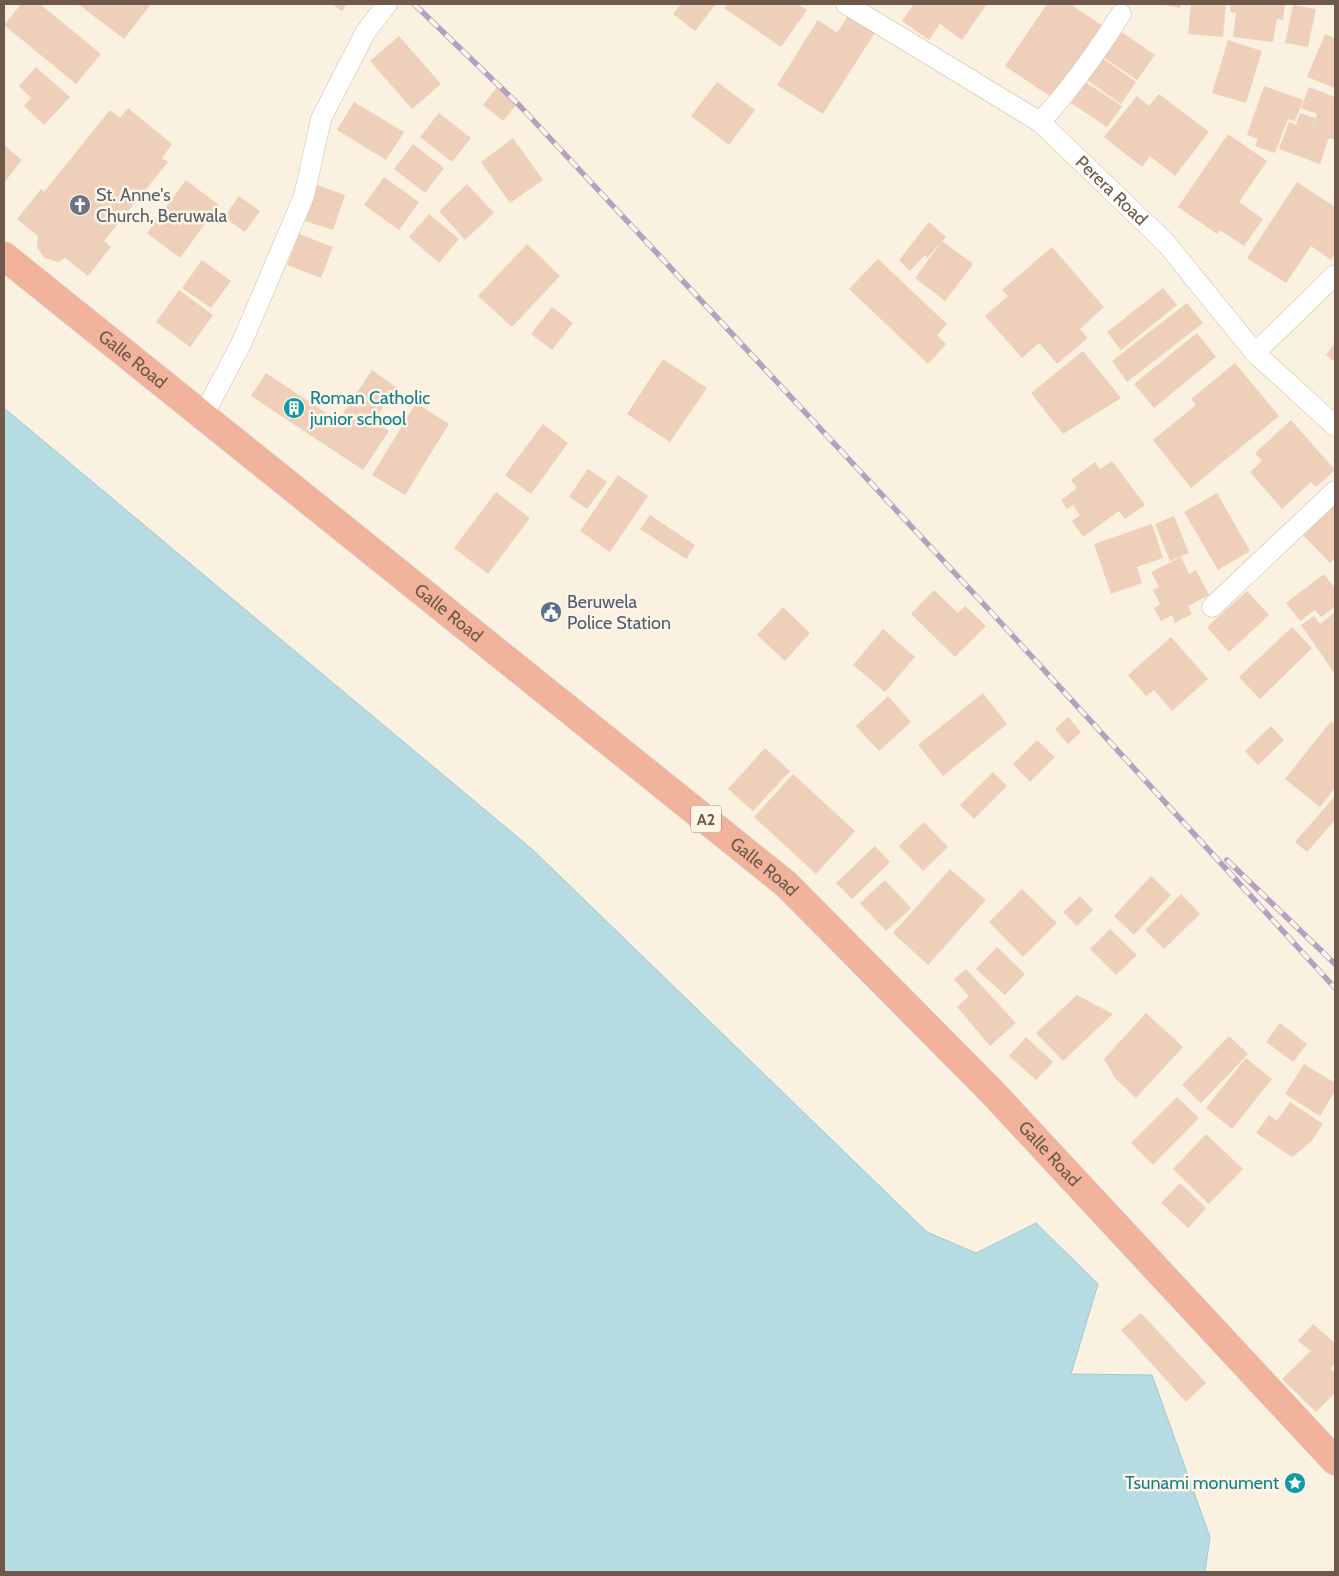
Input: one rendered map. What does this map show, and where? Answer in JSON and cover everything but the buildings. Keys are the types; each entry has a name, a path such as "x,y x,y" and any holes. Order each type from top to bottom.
{"highway":[{"name":"Galle Road","path":"4,256 786,884 992,1093 1335,1461"}],"street":[{"path":"204,416 242,342 304,196 321,119 365,33 387,4"},
{"name":"Perera Road","path":"846,4 1040,122 1166,243 1255,353 1335,426"},
{"path":"1040,122 1073,83 1121,14"},
{"path":"1255,353 1335,275"},
{"path":"1212,607 1335,491"}],"water":[{"path":"4,408 533,850 927,1232 976,1253 1036,1223 1098,1284 1071,1374 1152,1375 1210,1537 1205,1572 4,1572"}],"railway":[{"path":"414,4 520,106 991,612 1335,988"},
{"path":"1227,860 1335,964"}],"place":[{"name":"St. Anne's Church, Beruwala","path":"80,205"},
{"name":"Roman Catholic junior school","path":"294,408"},
{"name":"Beruwela Police Station","path":"551,612"},
{"name":"Tsunami monument","path":"1295,1483"}]}
